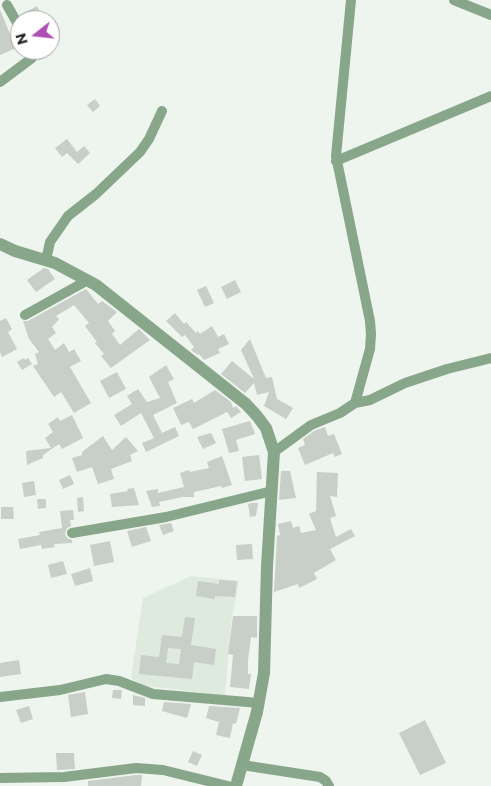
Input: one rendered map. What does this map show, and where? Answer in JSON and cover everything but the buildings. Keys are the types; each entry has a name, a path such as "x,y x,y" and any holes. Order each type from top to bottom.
{"street":[{"path":"351,0 336,160 371,334 370,349 355,403"},
{"path":"454,0 491,15"},
{"path":"7,5 10,10"},
{"path":"0,82 29,60"},
{"path":"336,160 491,96"},
{"path":"46,260 50,242 68,216 96,194 140,152 149,139 162,111"},
{"path":"0,244 15,251 46,260 88,280 246,404 266,428 274,452 267,566 264,672 259,704 236,786"},
{"path":"25,314 88,280"},
{"path":"274,452 306,427 340,413 355,403 370,400 423,376 491,358"},
{"path":"72,533 166,517 272,491"},
{"path":"0,697 60,690 106,679 119,681 152,694 259,704"},
{"path":"242,765 320,777 329,786"},
{"path":"0,778 64,777 136,768 163,770 228,786"}],"shaded area":[{"path":"191,576 239,581 231,624 225,696 141,685 131,678 143,598"}]}
